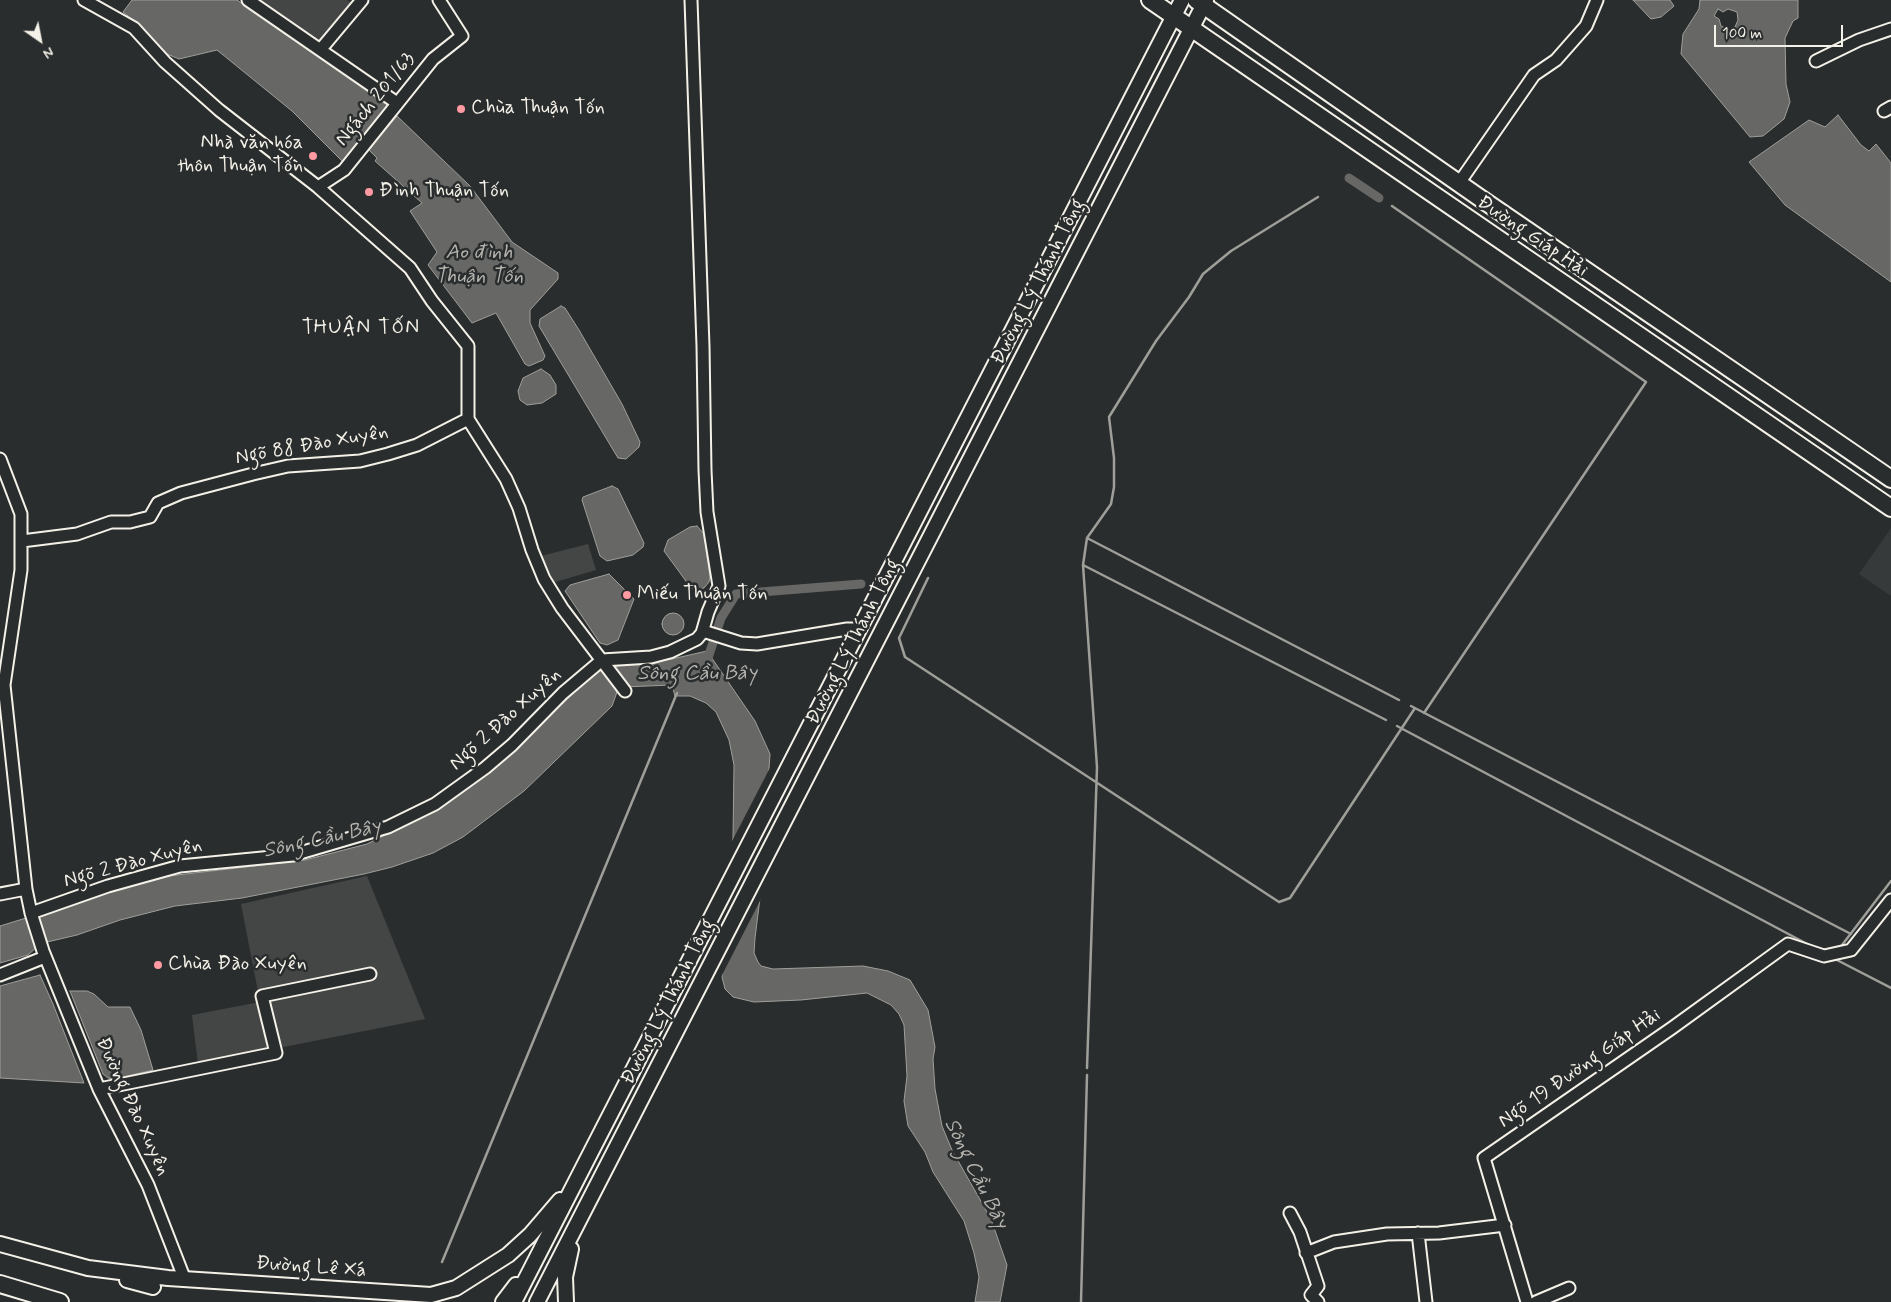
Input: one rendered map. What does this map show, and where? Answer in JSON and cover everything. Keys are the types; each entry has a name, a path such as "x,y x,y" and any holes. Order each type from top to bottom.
{"highway":[{"name":"Đường Giáp Hải","path":"1150,0 1891,508"},
{"name":"Đường Giáp Hải","path":"1202,2 1480,198 1891,479"},
{"path":"1466,218 1480,198"},
{"path":"0,1284 60,1302"}],"main road":[{"name":"Đường Lý Thánh Tông","path":"514,1302 1182,0"},
{"name":"Đường Lý Thánh Tông","path":"537,1302 1191,28 1202,2"},
{"path":"871,607 890,616"},
{"path":"615,1106 634,1114"},
{"name":"Đường Lê Xá","path":"0,1244 88,1268 185,1280 423,1295 440,1294 463,1284 508,1255 530,1235 578,1178"},
{"path":"566,1302 564,1289 567,1264 586,1207"},
{"path":"88,1268 153,1287"},
{"path":"503,1302 530,1270"},
{"path":"545,1302 548,1281"}],"street":[{"path":"84,0 134,28 165,62 219,110 318,187 410,268 432,301 468,346 468,419 506,479 519,508 532,550 544,579 562,608 625,691"},
{"path":"248,0 398,103"},
{"path":"321,49 362,0"},
{"name":"Ngách 201/63","path":"318,187 344,170 433,59 462,36 439,0"},
{"path":"603,663 651,657 670,652 697,639 706,632 708,612 719,586 707,512 704,470 703,346 691,0"},
{"path":"1459,183 1534,75 1556,60 1586,26 1597,0"},
{"path":"1816,61 1859,40 1891,30"},
{"name":"Ngõ 88 Đào Xuyên","path":"22,541 77,534 111,522 130,522 150,517 158,503 181,493 253,474 288,466 360,461 388,454 417,445 468,419"},
{"path":"0,459 20,507 21,570 4,685 26,889 31,912"},
{"path":"706,632 728,639 757,644 847,628 860,628"},
{"name":"Ngõ 2 Đào Xuyên","path":"31,912 108,886 180,866 293,855 388,827 435,804 485,768 512,745 563,693 603,663"},
{"path":"0,894 26,889"},
{"name":"Ngõ 19 Đường Giáp Hải","path":"1527,1302 1484,1158 1664,1034 1788,944 1824,956 1851,950 1891,900"},
{"name":"Đường Đào Xuyên","path":"31,912 44,954 99,1089 148,1185 185,1280"},
{"path":"0,975 44,954"},
{"path":"99,1089 276,1053 262,996 370,974"},
{"path":"1290,1213 1300,1232 1318,1286 1311,1295 1318,1302"},
{"path":"1306,1253 1334,1242 1387,1234 1439,1233 1505,1225"},
{"path":"1418,1233 1426,1302"},
{"path":"1536,1302 1569,1288"}],"shaded area":[{"path":"252,0 347,0 352,3 322,42"},
{"path":"1891,528 1891,596 1859,574"},
{"path":"588,544 596,570 552,583 541,556"},
{"path":"367,876 425,1019 198,1064 192,1015 260,1002 241,904"}],"water":[{"path":"132,0 237,0 389,105 344,163 292,111 217,50 179,59 167,54 141,26 123,12"},
{"path":"1633,0 1670,0 1674,6 1661,17 1651,19"},
{"path":"1700,0 1798,0 1798,18 1793,21 1785,38 1786,84 1790,102 1784,119 1763,136 1750,137 1681,54 1683,34 1699,9","holes":["1718,9 1723,12 1728,9 1737,12 1738,20 1735,27 1729,30 1721,26 1719,19 1714,16"]},
{"path":"1838,115 1861,145 1869,151 1876,144 1891,163 1891,282 1785,205 1749,162 1809,120 1825,127"},
{"name":"Ao đình Thuận Tốn","path":"397,116 470,186 512,242 558,273 558,279 530,310 530,323 545,356 543,360 529,366 525,364 496,313 472,323 428,265 437,252 410,211 422,203 375,161 377,158 369,150"},
{"path":"561,306 565,308 579,330 622,404 640,442 639,447 626,459 618,458 539,326 540,319"},
{"path":"541,369 550,375 556,385 556,394 542,403 527,405 520,400 518,391 523,378"},
{"path":"612,486 618,489 644,543 643,547 633,555 607,561 600,556 582,500 583,497"},
{"path":"697,526 704,534 710,577 709,582 704,588 697,590 691,588 664,551 668,540 690,527"},
{"path":"609,574 634,599 618,640 607,645 600,643 565,591 570,585"},
{"path":"673,613 681,616 684,624 681,632 673,635 665,632 662,624 665,616"},
{"name":"Sông Cầu Bây","path":"707,651 755,721 770,754 760,898 754,953 758,962 761,966 773,969 863,966 888,971 910,980 928,1010 935,1047 933,1059 935,1089 942,1126 952,1150 991,1219 1007,1265 1000,1302 975,1302 979,1277 964,1221 933,1172 925,1152 908,1126 904,1101 907,1076 904,1025 899,1014 891,1005 867,993 801,1000 754,1002 733,997 725,989 722,977 733,838 734,765 729,740 716,712 706,703 690,696 675,696 672,685 623,687 617,692 612,706 524,791 463,837 433,853 364,874 242,898 175,906 47,942 38,946 28,955 0,963 0,926 160,877 305,860 367,844 438,809 483,777 601,668 672,659"},
{"path":"40,975 84,1083 0,1078 0,986"},
{"path":"70,991 87,991 94,994 108,1007 130,1007 141,1030 153,1070 114,1079 108,1078 103,1074"}],"pier":[{"path":"773,762 763,895 720,979 729,847"}],"waterway":[{"path":"1349,178 1379,198"},
{"path":"1087,1068 1097,767 1083,565 1087,538 1111,504 1114,487 1114,458 1109,417 1156,341 1189,297 1203,274 1231,251 1318,197"},
{"path":"1392,206 1646,382 1424,713"},
{"path":"1087,538 1399,700"},
{"path":"1083,565 1386,720"},
{"path":"928,578 899,638 905,657 1279,902 1290,898 1415,708"},
{"path":"706,664 721,618 736,594 861,584"},
{"path":"442,1262 677,693"},
{"path":"1411,706 1851,934"},
{"path":"1397,726 1811,946"},
{"path":"1839,949 1891,881"},
{"path":"1835,959 1891,988"},
{"path":"1081,1302 1087,1075"}],"place":[{"name":"Chùa Thuận Tốn","path":"461,109"},
{"name":"Nhà văn hóa thôn Thuận Tốn","path":"313,156"},
{"name":"Đình Thuận Tốn","path":"369,192"},
{"name":"Miếu Thuận Tốn","path":"627,595"},
{"name":"Chùa Đào Xuyên","path":"158,965"}],"district":[{"name":"THUẬN TỐN","path":"361,329"}]}
